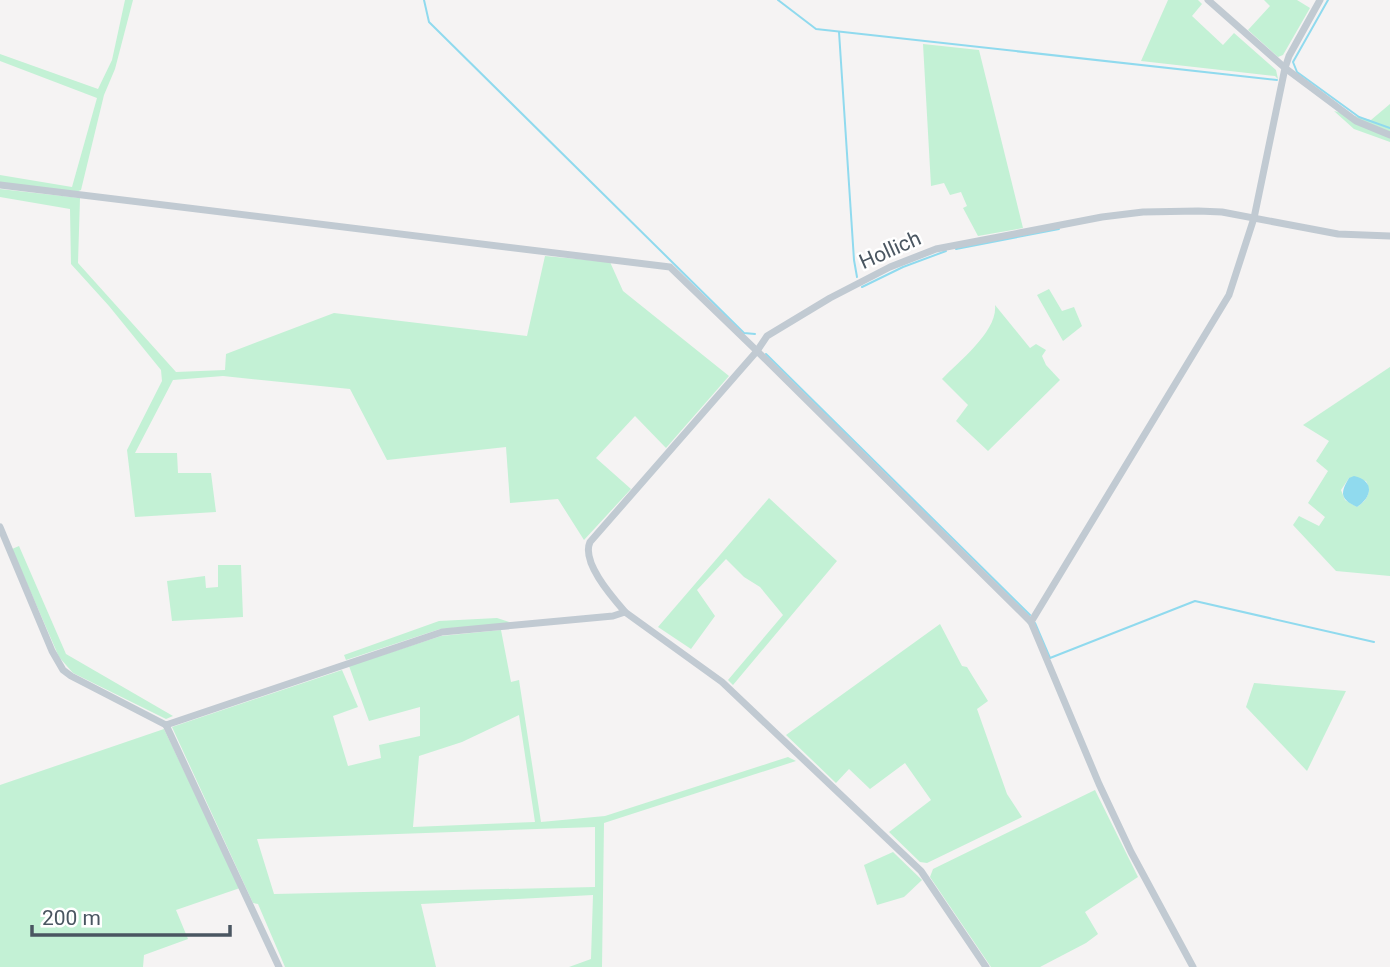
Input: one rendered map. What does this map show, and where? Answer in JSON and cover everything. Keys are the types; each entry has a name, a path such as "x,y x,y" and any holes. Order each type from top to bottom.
{"street":[{"path":"1208,0 1285,68 1356,121 1390,135"},
{"path":"1031,622 1229,295 1254,218 1285,68 1320,0"},
{"path":"0,185 670,267 1031,622 1131,852 1192,967"},
{"name":"Hollich","path":"986,967 911,861 722,682 625,612 590,562 588,546 757,351 767,336 830,298 890,267 936,248 1143,212 1198,211 1254,218 1338,234 1390,236"},
{"path":"0,527 63,670 166,725 279,967"},
{"path":"166,725 442,632 613,616 625,612"}],"green space":[{"path":"125,0 133,0 115,69 104,95 81,190 76,192 0,183 0,175 72,187 97,98 0,61 0,54 98,89 112,60"},
{"path":"1168,0 1198,0 1202,4 1192,16 1223,45 1234,33 1276,70 1278,79 1275,76 1141,61"},
{"path":"1264,0 1297,0 1310,8 1283,55 1278,57 1248,30 1270,6"},
{"path":"923,44 979,50 1023,228 978,236 963,208 967,206 961,192 950,195 944,183 931,186"},
{"path":"1390,104 1390,142 1354,129 1334,111 1371,120"},
{"path":"0,189 80,198 78,263 176,372 225,370 226,354 334,313 527,336 545,256 610,262 623,291 729,376 666,448 635,416 596,458 631,489 584,540 558,499 510,503 506,447 387,460 350,389 223,376 173,380 135,453 177,453 178,473 211,473 216,512 135,517 127,450 162,381 161,370 71,264 70,209 0,197"},
{"path":"1049,289 1062,311 1074,307 1082,326 1063,341 1037,295"},
{"path":"995,305 1030,348 1036,344 1046,350 1042,356 1046,365 1060,380 988,451 956,421 968,405 942,379 984,335 994,315"},
{"path":"1390,367 1390,576 1336,571 1293,525 1299,516 1319,526 1325,517 1308,503 1328,471 1316,461 1329,441 1303,425","holes":["1349,478 1366,481 1368,493 1361,504 1357,507 1345,500 1341,490"]},
{"path":"769,498 837,561 733,685 728,680 783,615 760,587 744,577 726,559 697,590 715,616 691,649 658,627"},
{"path":"19,546 66,654 173,716 166,719 73,673 59,657 12,549"},
{"path":"218,565 241,565 243,617 172,621 167,581 205,576 206,588 218,587"},
{"path":"497,618 512,623 440,629 346,660 344,655 439,621"},
{"path":"940,624 962,666 967,667 988,701 977,709 1007,794 1022,817 927,863 920,862 889,832 931,800 905,763 870,789 849,769 836,783 786,735"},
{"path":"501,630 511,682 519,680 541,822 605,816 788,757 796,761 604,823 602,967 569,967 591,959 593,895 421,904 436,967 285,967 258,904 253,903 172,727 342,670 358,707 333,716 348,766 381,758 379,745 420,736 420,707 369,721 349,666 441,636","holes":["519,715 535,822 413,827 419,756 462,742","595,827 595,887 274,894 257,839"]},
{"path":"1254,683 1346,691 1307,771 1246,707"},
{"path":"164,729 240,888 176,910 188,939 144,955 143,967 0,967 0,785"},
{"path":"1095,790 1138,877 1085,912 1098,934 1086,943 1040,967 991,967 930,877 933,869"},
{"path":"893,852 922,880 904,897 877,905 864,865"}],"water":[{"path":"1354,476 1361,478 1369,490 1366,499 1357,507 1343,495 1346,483"}],"waterway":[{"path":"424,0 429,22 744,333 755,334"},
{"path":"778,0 816,29 1277,80"},
{"path":"1328,0 1293,62 1297,72 1359,117 1390,128"},
{"path":"839,32 857,277"},
{"path":"956,249 1059,229"},
{"path":"862,287 903,267 946,251"},
{"path":"766,354 1030,615"},
{"path":"1035,623 1050,658 1195,601 1374,642"}]}
